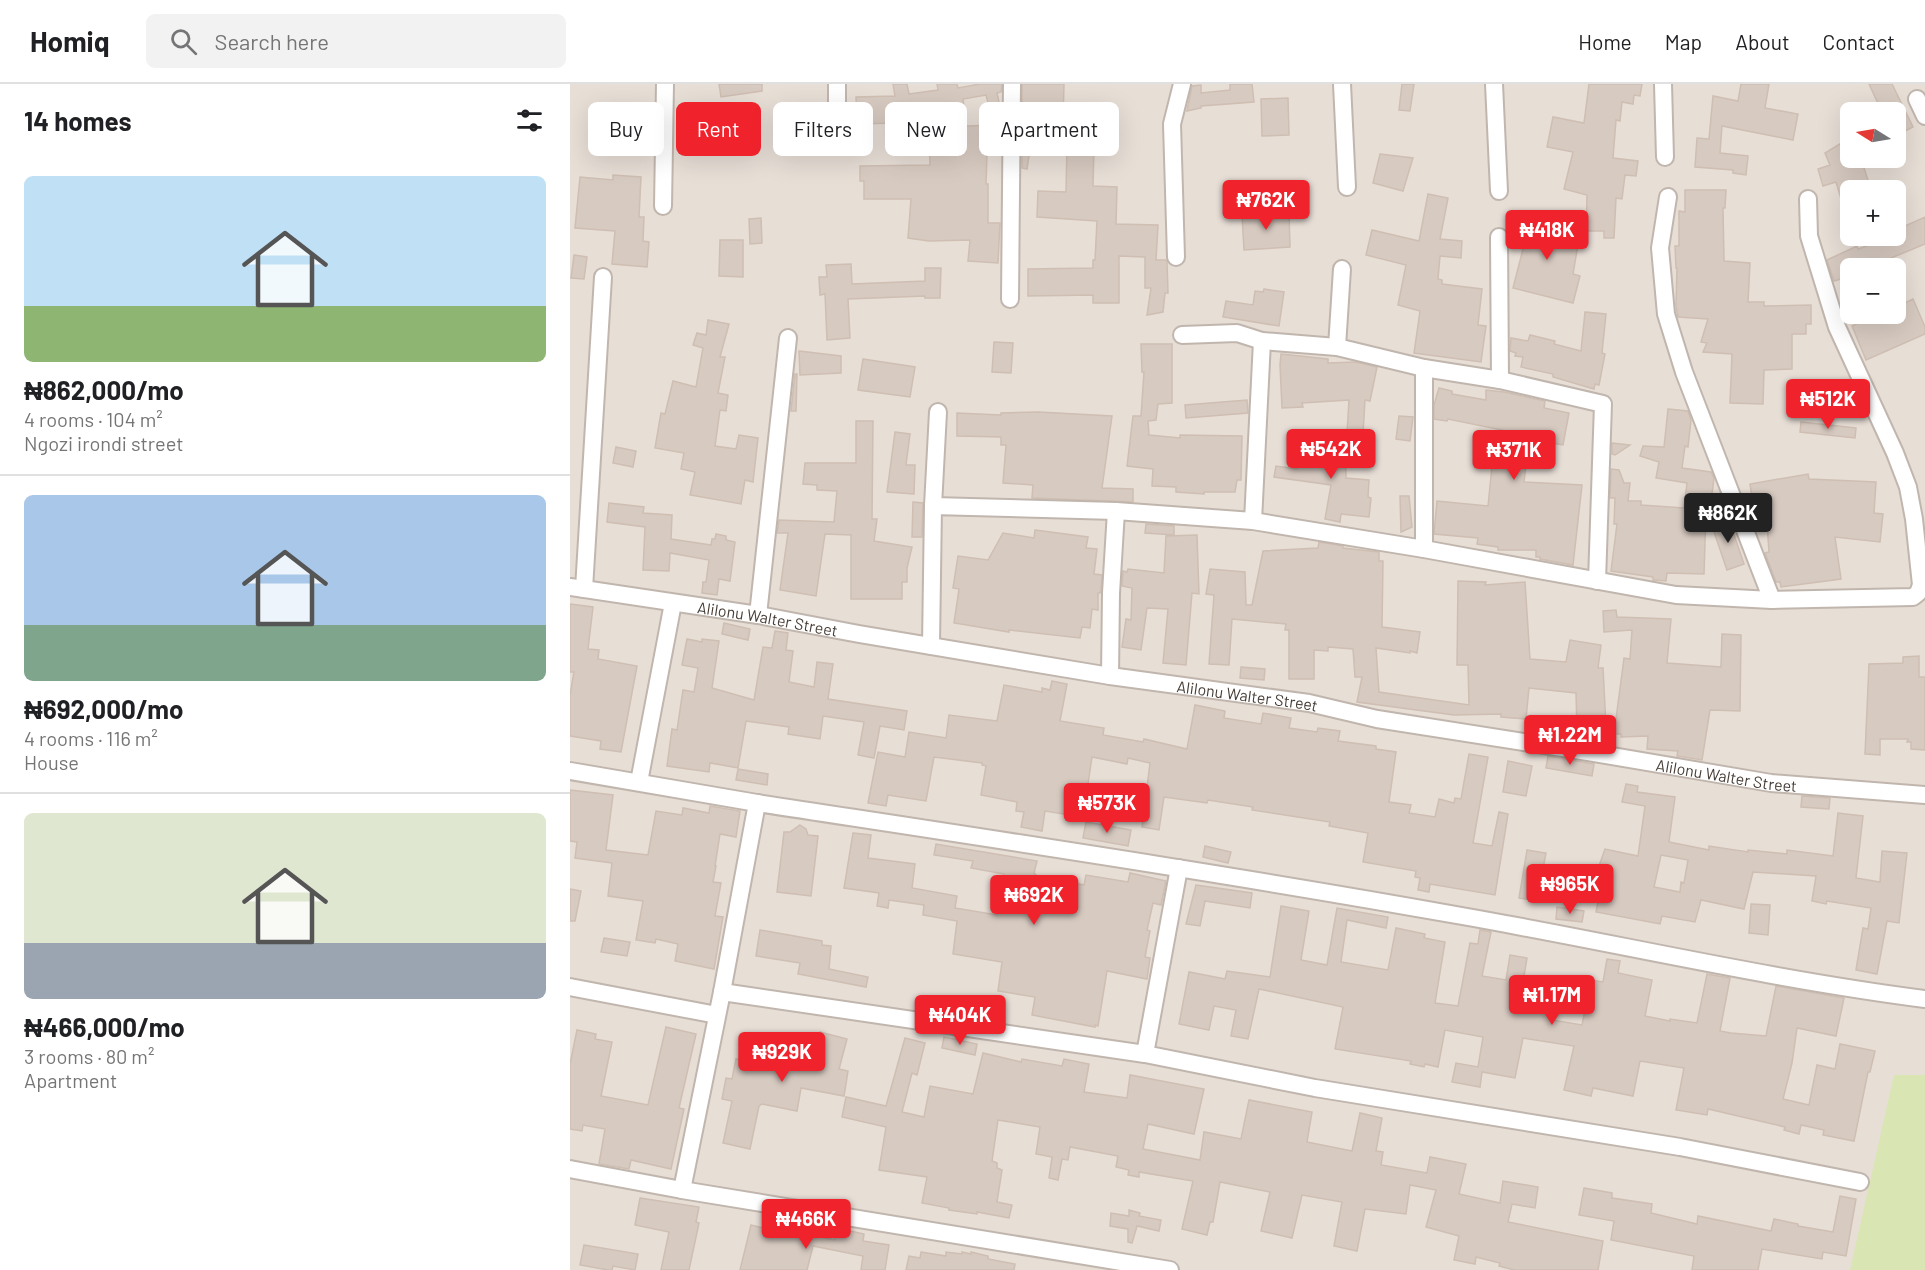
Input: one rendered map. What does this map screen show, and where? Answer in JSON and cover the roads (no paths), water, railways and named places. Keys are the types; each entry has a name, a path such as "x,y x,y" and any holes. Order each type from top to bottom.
{"street":[{"path":"663,206 665,84"},
{"path":"837,84 837,102"},
{"path":"1010,299 1012,84"},
{"path":"1176,257 1172,124 1182,84"},
{"path":"1342,84 1347,187"},
{"path":"1494,84 1499,191"},
{"path":"1663,84 1665,157"},
{"path":"1917,99 1925,116"},
{"path":"1668,197 1660,248 1666,314 1684,372 1772,600"},
{"path":"933,506 1116,512 1253,521 1424,549 1676,595 1772,600 1913,597 1918,593 1921,585 1919,517 1895,453 1837,327 1809,236 1808,199"},
{"path":"1499,237 1500,380"},
{"path":"1337,347 1342,269"},
{"path":"577,588 603,277"},
{"path":"1182,335 1237,333 1262,340 1337,347 1424,368 1500,380 1603,404 1597,581"},
{"path":"758,615 788,339"},
{"path":"1253,521 1262,340"},
{"path":"1424,368 1424,549"},
{"path":"931,646 933,506 938,412"},
{"path":"1110,676 1111,593 1116,512"},
{"name":"Alilonu Walter Street","path":"577,588 758,615 1110,676 1309,703 1377,719 1771,783 1925,795"},
{"path":"639,782 673,603"},
{"path":"570,771 1461,915 1800,979 1925,999"},
{"path":"682,1190 757,803"},
{"path":"1145,1054 1179,868"},
{"path":"570,987 717,1015"},
{"path":"722,992 1145,1054 1315,1088 1680,1147 1860,1182"},
{"path":"570,1169 682,1190 1170,1270"}]}
